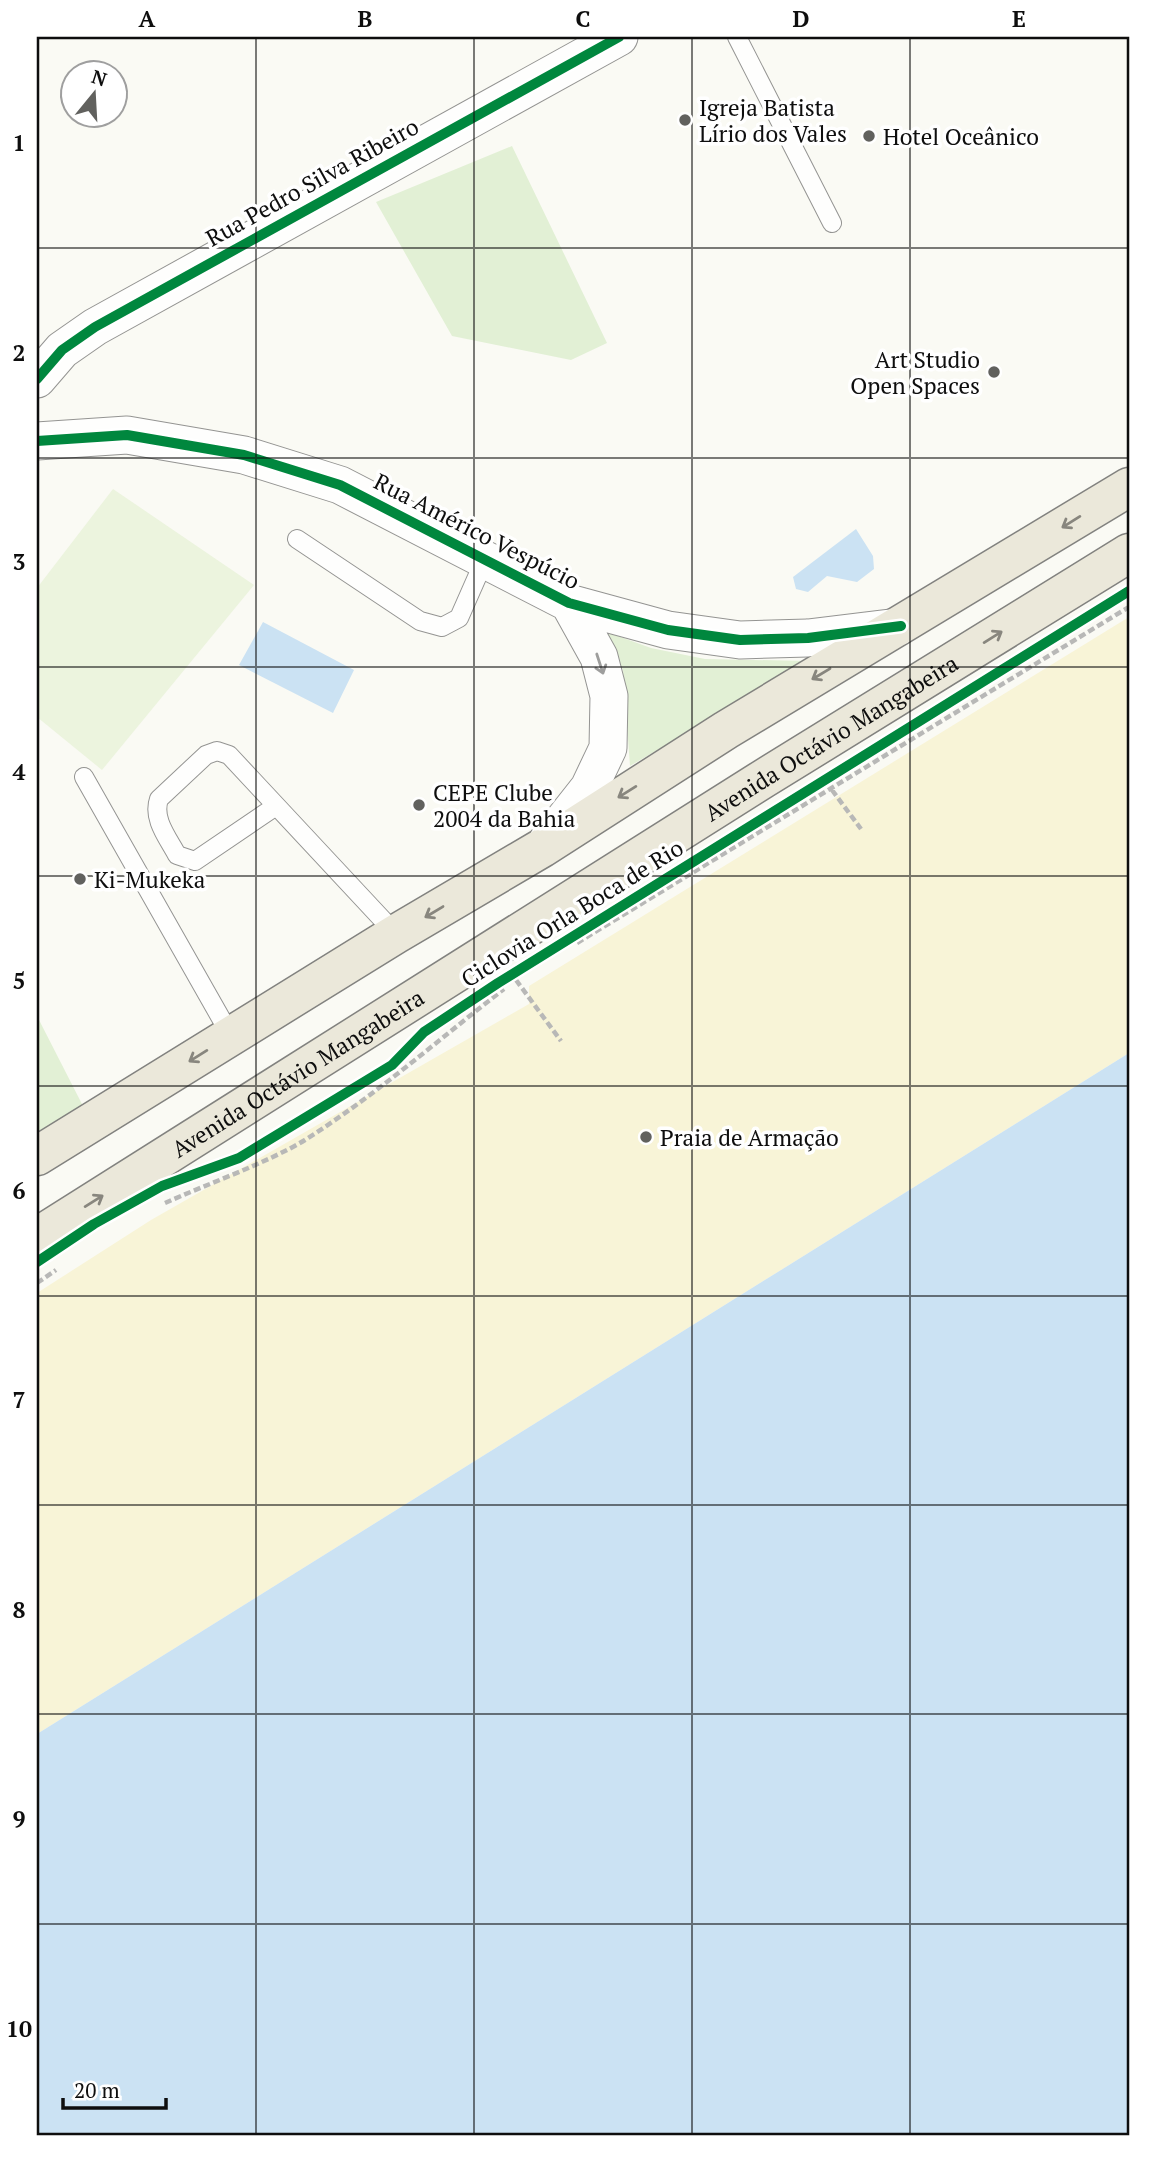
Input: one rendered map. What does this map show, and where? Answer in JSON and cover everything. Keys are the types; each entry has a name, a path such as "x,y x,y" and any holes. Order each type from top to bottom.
{"main road":[{"path":"37,1156 396,934 542,848 598,809 1129,487"},
{"name":"Avenida Octávio Mangabeira","path":"37,1237 762,779 1129,553"}],"street":[{"name":"Rua Pedro Silva Ribeiro","path":"37,379 49,344 94,327 619,37"},
{"name":"Rua Américo Vespúcio","path":"37,441 127,435 244,454 340,485 569,603 668,630 740,640 808,638 901,626"},
{"name":"Rua Américo Vespúcio","path":"542,848 589,788 608,748 609,696 599,657 569,603"}],"lane":[{"path":"737,37 832,223"},
{"path":"297,538 420,621 442,626 459,618 485,559"},
{"path":"276,806 195,861 177,855 158,819 156,808 159,799 196,764 217,751 229,755 396,934"},
{"path":"84,777 231,1036"}],"path":[{"path":"572,942 832,790 1129,607"},
{"path":"832,790 861,829"},
{"path":"161,1205 303,1141 408,1068 525,970"},
{"path":"516,980 561,1041"},
{"path":"380,1072 400,1056"},
{"path":"37,1283 59,1269"}],"green space":[{"path":"512,146 607,343 571,360 452,336 376,202"},
{"path":"113,489 254,585 102,770 37,717 37,588"},
{"path":"604,631 651,648 705,659 809,661 630,766 623,670"},
{"path":"37,1016 84,1108 37,1138"}],"sand":[{"name":"Praia de Armação","path":"1129,617 1129,1053 37,1734 37,1293 151,1220 529,1004 529,986"}],"water":[{"path":"856,529 873,556 874,569 857,582 827,576 808,592 796,589 793,577"},
{"path":"263,622 354,670 333,713 239,665"},
{"path":"1129,1053 1129,2135 37,2135 37,1734"}],"cycle path":[{"path":"37,379 62,350 95,327 619,37"},
{"path":"37,441 127,435 244,455 340,485 569,603 668,630 740,640 808,638 901,626"},
{"name":"Ciclovia Orla Boca de Rio","path":"37,1262 94,1224 162,1186 239,1158 392,1065 424,1032 498,983 1129,591"}],"place":[{"name":"Igreja Batista Lírio dos Vales","path":"685,120"},
{"name":"Hotel Oceânico","path":"869,136"},
{"name":"Art Studio Open Spaces","path":"994,372"},
{"name":"CEPE Clube 2004 da Bahia","path":"419,805"},
{"name":"Ki-Mukeka","path":"80,879"},
{"name":"Praia de Armação","path":"646,1137"}]}
